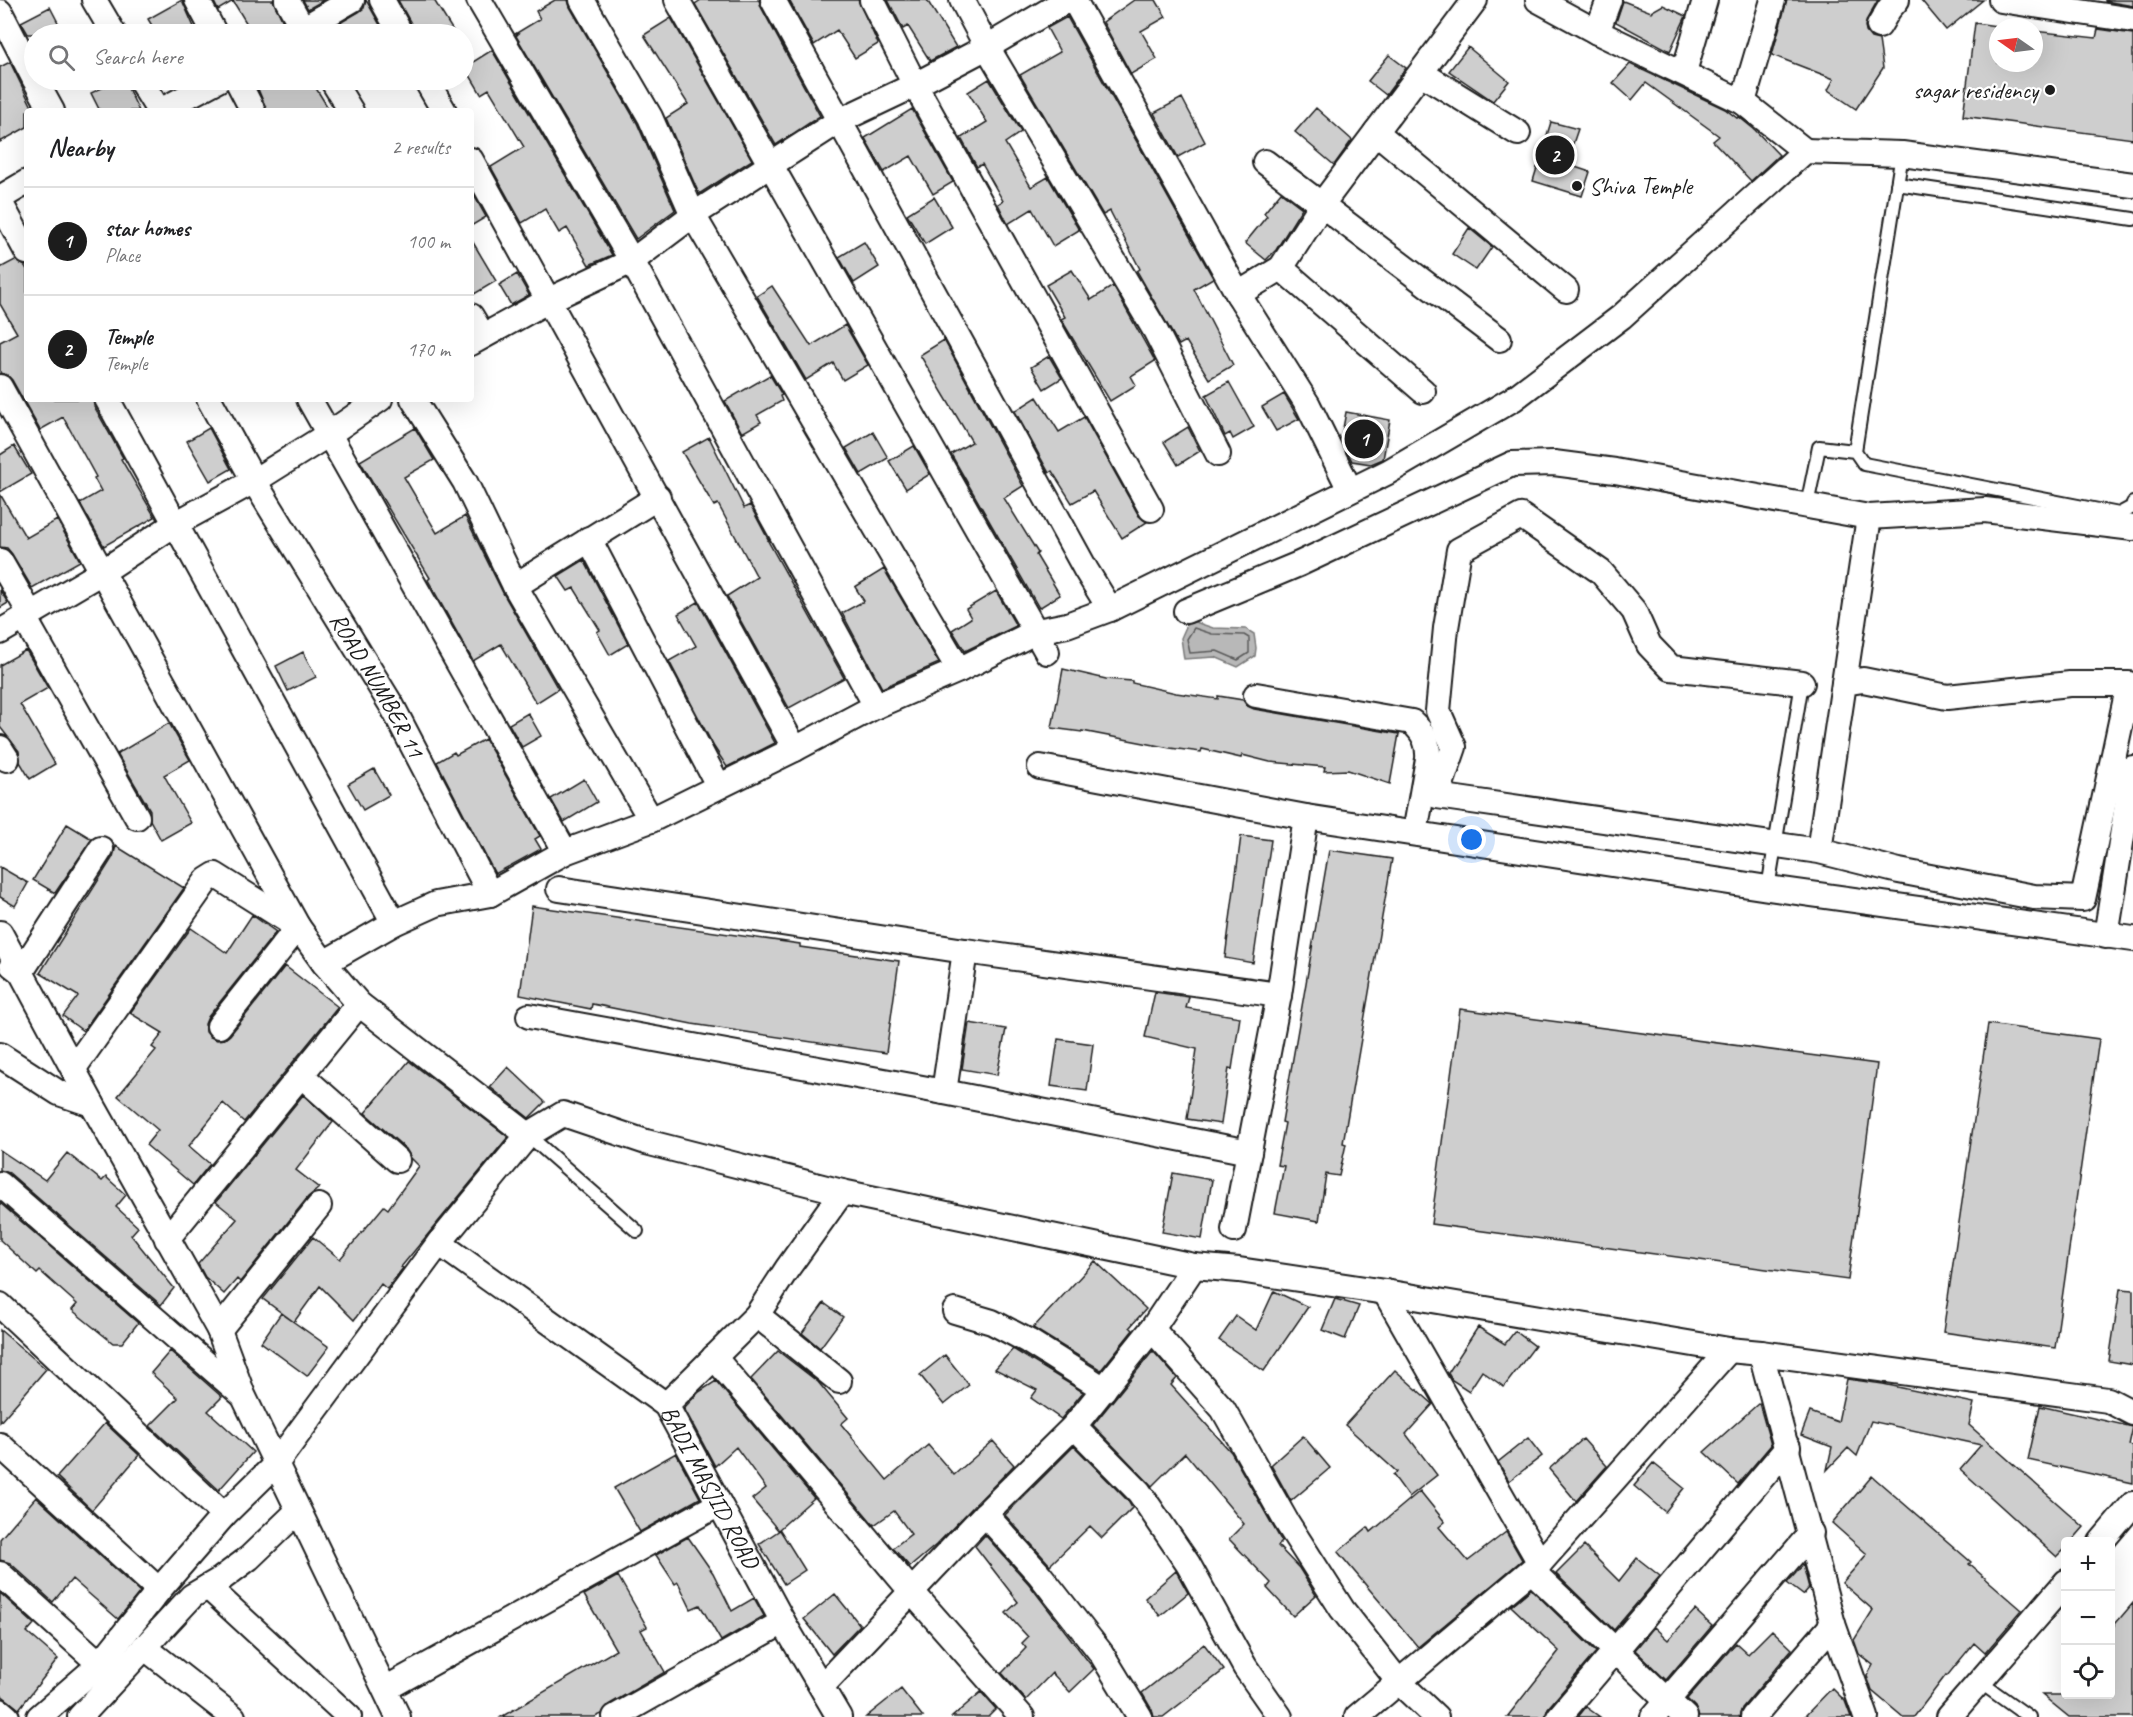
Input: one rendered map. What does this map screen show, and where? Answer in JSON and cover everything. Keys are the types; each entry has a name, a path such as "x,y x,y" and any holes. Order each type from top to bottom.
{"street":[{"path":"94,0 108,24"},
{"path":"197,0 210,24"},
{"path":"287,0 297,24"},
{"path":"315,24 352,0"},
{"path":"382,0 395,24"},
{"path":"479,0 632,261 876,706"},
{"path":"582,0 650,117 693,215 959,670"},
{"path":"677,0 1041,640"},
{"path":"773,0 1086,570 1110,609"},
{"path":"872,0 915,85 1151,509"},
{"path":"962,0 987,47 1155,330 1218,454"},
{"path":"475,332 632,261 693,215 838,121 915,85 987,47 1067,0"},
{"path":"1074,0 1238,294 1308,405 1350,490"},
{"path":"1238,294 1281,268 1322,204 1475,0"},
{"path":"1538,0 1596,32 1743,102 1805,151 1902,154 2133,185"},
{"path":"1596,32 1609,0"},
{"path":"1684,72 1705,0"},
{"path":"1743,102 1773,0"},
{"path":"1880,26 1897,0"},
{"path":"2001,0 2133,20"},
{"path":"0,12 24,58"},
{"path":"1421,73 1518,133"},
{"path":"40,90 50,108"},
{"path":"146,90 157,108"},
{"path":"165,108 199,90"},
{"path":"242,90 252,108"},
{"path":"338,90 349,108"},
{"path":"432,90 442,108"},
{"path":"1376,132 1566,290"},
{"path":"324,963 394,924 436,904 490,894 566,852 651,820 876,706 959,670 1041,640 1067,625 1110,609 1388,472 1513,399 1621,317 1805,151"},
{"path":"1265,162 1499,339"},
{"path":"474,165 795,749"},
{"path":"24,184 0,200 24,246"},
{"path":"1281,268 1423,391"},
{"path":"0,387 298,927 358,1004 528,1135"},
{"path":"109,402 394,924"},
{"name":"ROAD NUMBER 11","path":"211,402 254,481 392,706 490,894"},
{"path":"311,402 566,852"},
{"path":"0,632 102,572 175,524 254,481 376,402"},
{"path":"415,402 465,482 515,586 651,820"},
{"path":"1186,611 1299,564 1512,464 1554,464 1615,471 1869,516 1985,510 2133,528"},
{"path":"515,586 658,497"},
{"path":"1802,683 1671,668 1649,645 1634,611 1601,572 1521,516 1459,550 1446,628 1438,711 1454,747 1437,796 1819,851 1899,871 2034,897 2083,899 2130,684 2070,684 1947,697 1863,680 1844,683"},
{"path":"1819,851 1869,516"},
{"path":"589,539 718,785"},
{"path":"0,561 137,817"},
{"path":"1256,695 1412,722 1422,731 1428,747 1415,833"},
{"path":"1040,767 1306,817 1768,888 2133,939"},
{"path":"2106,936 2133,768"},
{"path":"1234,1230 1279,995 1306,817"},
{"path":"21,972 101,849"},
{"path":"74,1068 207,880 215,875 298,927"},
{"path":"559,889 965,951 1279,995"},
{"path":"219,1026 298,927"},
{"path":"0,933 92,1104 219,1330 243,1395 275,1465 398,1717"},
{"path":"944,1092 965,951"},
{"path":"0,957 21,972"},
{"path":"167,1239 358,1004"},
{"path":"530,1016 944,1092 1249,1152"},
{"path":"0,1055 59,1093 92,1104"},
{"path":"301,1075 397,1160"},
{"path":"39,1717 100,1664 159,1590 225,1515 275,1465 439,1243 528,1135 562,1114 646,1142 842,1192 1194,1266 1239,1270 1385,1292 1729,1350 2108,1400 2133,1413"},
{"path":"0,1184 243,1395"},
{"path":"666,1405 757,1315 842,1192"},
{"path":"219,1330 319,1206"},
{"name":"BADI MASJID ROAD","path":"439,1243 666,1405 783,1622 839,1717"},
{"path":"822,1686 985,1514 1074,1426 1152,1329 1194,1266"},
{"path":"1385,1292 1536,1567 1615,1650 1659,1708 1685,1717"},
{"path":"0,1305 225,1515"},
{"path":"955,1311 992,1322 1028,1341 1104,1389"},
{"path":"757,1315 839,1381"},
{"path":"1152,1329 1223,1409 1286,1521 1342,1609 1398,1681 1436,1717"},
{"path":"1358,1717 1536,1567 1729,1350"},
{"path":"1761,1353 1788,1447 1833,1624 1866,1717"},
{"path":"714,1357 912,1592 1022,1717"},
{"path":"1074,1426 1139,1492 1188,1564 1245,1667 1280,1717"},
{"path":"0,1445 159,1590"},
{"path":"1559,1717 1788,1447"},
{"path":"385,1689 719,1504"},
{"path":"2105,1537 2133,1504"},
{"path":"80,1717 192,1596 249,1558 298,1511"},
{"path":"985,1514 1040,1575 1101,1653 1140,1717"},
{"path":"1659,1708 1810,1533"},
{"path":"0,1574 100,1664"},
{"path":"208,1587 349,1717"},
{"path":"1950,1717 2061,1588"},
{"path":"615,1717 783,1622"},
{"path":"1753,1717 1833,1624"},
{"path":"144,1647 233,1717"},
{"path":"0,1711 7,1717"}],"lane":[{"path":"1902,154 1856,451 1864,464 2119,514 2127,511 2133,503"},
{"path":"1897,184 2133,219"},
{"path":"1807,506 1819,447 1856,451"},
{"path":"1768,888 1802,683"},
{"path":"528,1135 637,1231"},
{"path":"1980,1682 2029,1717"}],"water":[{"path":"1189,620 1213,628 1246,629 1254,634 1255,656 1238,667 1215,657 1184,659 1181,638"}],"building":[{"path":"182,0 193,24 151,24 148,19"},
{"path":"213,0 273,0 284,24 247,24 233,1 218,10"},
{"path":"303,0 324,0 308,9"},
{"path":"366,0 379,24 338,24 359,12 364,8"},
{"path":"398,0 434,0 449,24 411,24"},
{"path":"555,0 568,0 637,123 675,210 636,239 516,36 518,34 515,34 540,19 536,11"},
{"path":"701,0 759,0 820,116 776,145 695,4"},
{"path":"789,0 858,0 878,44 855,58 837,30 814,45"},
{"path":"888,0 927,0 956,47 930,61 908,26 903,29"},
{"path":"1134,0 1156,0 1166,17 1141,31 1157,59 1131,74 1103,22"},
{"path":"1787,0 1878,0 1865,26 1871,38 1879,40 1883,68 1856,109 1828,90 1834,79 1772,55"},
{"path":"1921,0 1983,0 1946,30"},
{"path":"2133,0 2133,6 2105,1"},
{"path":"1623,1 1651,12 1663,5 1686,16 1670,51 1616,22"},
{"path":"50,7 59,24 24,24 24,27 21,22"},
{"path":"1067,17 1213,278 1194,289 1233,365 1209,379 1186,341 1179,345 1137,271 1140,269 1110,211 1103,215 1020,75 1060,52 1047,28"},
{"path":"671,18 752,160 699,194 666,118 688,104 644,35"},
{"name":"sagar residency","path":"1975,23 1989,25 1989,72 2043,72 2043,32 2096,38 2098,29 2133,34 2133,139 1963,116"},
{"path":"1468,47 1509,81 1493,101 1449,71"},
{"path":"492,50 612,255 589,265 567,228 559,233 545,209 522,223 491,167 524,147 489,89 481,94 474,82 474,61"},
{"path":"1389,55 1406,68 1386,95 1368,81"},
{"path":"10,62 33,108 24,108 24,129 0,142 0,67"},
{"path":"1630,64 1739,117 1779,155 1751,181 1713,141 1719,136 1646,83 1632,100 1613,83"},
{"path":"989,79 1021,132 1005,143 1031,187 1048,177 1079,230 1053,246 1032,209 1008,224 998,204 1003,201 982,164 977,167 961,138 987,122 968,92"},
{"path":"97,90 129,90 138,108 98,108 91,93"},
{"path":"258,90 317,90 328,108 266,108"},
{"path":"1182,98 1205,142 1178,157 1154,113"},
{"path":"1316,108 1352,140 1334,165 1295,132"},
{"path":"912,109 953,182 933,194 911,156 884,172 865,138"},
{"path":"1551,122 1578,129 1566,164 1590,172 1582,196 1533,181"},
{"path":"1281,192 1302,208 1276,250 1266,260 1245,243 1267,216 1264,213"},
{"path":"474,195 486,217 474,224"},
{"path":"934,197 952,227 925,244 907,214"},
{"path":"1469,228 1492,247 1476,270 1452,254"},
{"path":"864,242 879,267 854,283 839,257"},
{"path":"474,244 496,281 474,294"},
{"path":"15,260 24,265 24,401 12,380 0,373 0,342 17,333 0,304 0,268"},
{"path":"1072,270 1091,300 1113,286 1155,361 1131,376 1136,385 1110,401 1061,319 1065,317 1046,285"},
{"path":"517,274 529,295 511,305 499,285"},
{"path":"772,286 811,346 845,325 868,365 843,380 833,363 806,380 757,296"},
{"path":"944,340 1023,486 1004,498 1038,553 1036,555 1060,595 1039,608 951,454 972,442 920,355"},
{"path":"1049,356 1062,378 1044,389 1031,367"},
{"path":"770,375 782,395 780,396 782,401 757,415 761,422 742,433 725,401"},
{"path":"1229,382 1254,427 1233,439 1230,433 1225,436 1206,395"},
{"path":"1284,394 1299,419 1276,431 1262,407"},
{"path":"1037,397 1059,432 1084,417 1139,516 1147,522 1122,538 1093,491 1072,503 1052,471 1049,473 1015,411"},
{"path":"24,402 93,402 123,458 121,459 155,517 104,546 80,503 101,491 94,478 96,477 63,417 40,430"},
{"path":"1346,412 1390,420 1383,459 1371,464 1352,461 1341,439"},
{"path":"1188,427 1200,451 1178,465 1164,442"},
{"path":"209,428 231,469 210,481 187,441"},
{"path":"415,428 434,460 404,477 437,533 465,516 503,593 558,689 536,703 501,644 473,661 428,580 430,578 360,461"},
{"path":"873,432 888,458 861,474 846,448"},
{"path":"709,437 744,508 750,505 844,678 789,708 727,596 757,577 718,504 714,506 682,452"},
{"path":"14,446 31,474 0,492 0,455"},
{"path":"914,446 930,474 906,489 889,461"},
{"path":"0,494 26,538 57,520 80,561 32,588 12,554 7,548 0,547"},
{"path":"584,560 628,644 610,655 597,632 600,630 574,588 568,591 558,576"},
{"path":"884,569 939,663 882,688 842,613 864,601 855,587"},
{"path":"0,590 8,603 0,608"},
{"path":"996,591 1016,626 965,651 952,630 971,618 966,609"},
{"path":"698,602 775,743 727,767 714,747 669,661 696,646 678,614"},
{"path":"26,650 48,688 20,704 55,764 30,779 20,762 19,751 0,727 0,665"},
{"path":"303,652 316,677 288,691 276,666"},
{"path":"1063,669 1106,679 1132,681 1132,683 1176,693 1243,700 1247,706 1254,709 1399,734 1390,784 1348,770 1324,771 1325,767 1270,762 1242,755 1241,758 1202,749 1201,752 1170,748 1082,731 1052,728"},
{"path":"528,713 541,736 522,747 509,724"},
{"path":"169,723 190,760 164,775 191,823 161,840 150,820 150,810 117,754"},
{"path":"485,739 540,836 535,839 541,849 495,874 437,762 454,752 456,755"},
{"path":"374,769 389,795 363,810 348,784"},
{"path":"584,779 597,802 564,822 551,799"},
{"path":"67,824 92,839 55,893 33,880"},
{"path":"1241,836 1271,840 1253,963 1225,958"},
{"path":"116,846 184,888 83,1031 63,1016 78,996 40,973 113,857"},
{"path":"1329,850 1392,859 1343,1143 1346,1144 1339,1176 1326,1174 1319,1221 1275,1213 1284,1166 1277,1165 1285,1123 1282,1122"},
{"path":"0,867 28,883 15,906 0,897"},
{"path":"532,906 800,944 800,947 899,961 886,1053 692,1024 592,1004 591,1009 520,995"},
{"path":"252,915 276,932 208,1017 205,1024 206,1032 210,1037 217,1040 225,1039 230,1035 285,966 338,1007 244,1122 223,1103 189,1146 210,1164 193,1185 146,1145 158,1130 118,1096 156,1050 152,1047 163,1033 130,1013 191,928 227,953"},
{"path":"1155,992 1189,997 1186,1008 1240,1017 1232,1069 1229,1068 1221,1124 1187,1119 1197,1049 1145,1037"},
{"path":"1460,1009 1877,1064 1848,1280 1431,1224"},
{"path":"969,1023 1006,1029 997,1075 962,1069"},
{"path":"1988,1024 2099,1039 2055,1348 1943,1332"},
{"path":"1058,1039 1093,1044 1087,1091 1051,1086"},
{"path":"409,1061 508,1137 401,1267 403,1268 387,1289 381,1284 354,1320 320,1286 294,1322 263,1299 313,1237 340,1259 384,1206 388,1209 419,1166 406,1149 365,1113"},
{"path":"508,1067 545,1102 529,1118 490,1087"},
{"path":"303,1095 333,1122 296,1170 319,1188 308,1197 240,1282 237,1279 224,1294 205,1277 198,1264 237,1219 216,1202"},
{"path":"0,1150 45,1180 67,1153 102,1181 106,1177 126,1195 116,1207 138,1227 131,1235 174,1288 161,1305 9,1173 0,1170"},
{"path":"1173,1173 1212,1180 1202,1239 1162,1232"},
{"path":"0,1203 138,1323 122,1343 113,1343 72,1310 77,1304 40,1271 37,1274 0,1240"},
{"path":"1095,1261 1146,1309 1130,1327 1133,1330 1101,1370 1033,1328"},
{"path":"2120,1289 2133,1290 2133,1365 2109,1361"},
{"path":"1274,1291 1308,1307 1264,1371 1219,1340 1236,1316 1256,1330"},
{"path":"1335,1299 1359,1306 1345,1339 1322,1330"},
{"path":"824,1303 843,1317 820,1348 802,1333"},
{"path":"281,1313 329,1347 307,1376 261,1342"},
{"path":"1478,1327 1505,1344 1515,1331 1535,1346 1504,1387 1482,1371 1469,1391 1452,1380 1448,1373"},
{"path":"0,1330 46,1369 0,1422"},
{"path":"1013,1349 1083,1392 1061,1419 1031,1398 1037,1390 995,1369"},
{"path":"170,1351 222,1397 208,1411 253,1452 219,1490 150,1426 178,1398 151,1373"},
{"path":"778,1351 818,1382 848,1418 841,1424 887,1480 928,1445 954,1475 993,1441 1014,1465 936,1545 910,1567 893,1548 911,1534 894,1511 874,1525 751,1379"},
{"path":"1153,1351 1177,1378 1171,1385 1231,1452 1282,1542 1278,1546 1299,1568 1316,1595 1293,1616 1267,1588 1271,1583 1229,1539 1244,1524 1185,1453 1152,1486 1093,1425"},
{"path":"945,1355 969,1385 944,1405 920,1375"},
{"path":"1395,1370 1433,1404 1406,1434 1437,1475 1409,1497 1393,1475 1397,1472 1345,1425"},
{"path":"1847,1379 1974,1403 1969,1425 2084,1527 2075,1537 2061,1537 2061,1553 2057,1557 1960,1469 1981,1445 1871,1421 1857,1456 1848,1448 1827,1470 1832,1447 1801,1435 1810,1412 1838,1422"},
{"path":"716,1381 814,1498 778,1530 752,1499 766,1488 736,1447 715,1466 684,1408 699,1392"},
{"path":"1759,1403 1771,1445 1738,1484 1704,1452"},
{"path":"2040,1406 2133,1427 2129,1445 2133,1446 2133,1483 2028,1460"},
{"path":"105,1423 139,1455 92,1510 57,1477"},
{"path":"1303,1436 1330,1468 1291,1501 1271,1465"},
{"path":"1528,1438 1542,1456 1509,1481 1498,1462"},
{"path":"1583,1439 1607,1466 1576,1501 1549,1469"},
{"path":"1074,1446 1128,1501 1132,1508 1102,1538 1090,1526 1050,1565 1005,1515"},
{"path":"676,1453 700,1498 640,1532 614,1488"},
{"path":"1653,1463 1684,1488 1665,1512 1634,1486"},
{"path":"1872,1476 1971,1562 1969,1564 2022,1610 1985,1653 1974,1643 1914,1717 1903,1717 1872,1691 1867,1676 1873,1665 1859,1654 1854,1640 1873,1610 1842,1583 1867,1554 1832,1523"},
{"path":"1420,1491 1445,1522 1439,1527 1468,1561 1506,1532 1522,1560 1418,1647 1338,1552 1368,1527 1371,1532"},
{"path":"36,1497 140,1592 118,1619 72,1579 53,1602 10,1563 0,1560 0,1539"},
{"path":"780,1530 805,1570 784,1584 759,1544"},
{"path":"985,1535 1029,1584 1094,1669 1070,1692 1052,1673 1026,1700 1002,1673 1026,1648 1022,1643 1028,1637 1006,1613 1018,1602 975,1546"},
{"path":"688,1537 713,1573 732,1611 754,1598 764,1616 721,1641 700,1605 691,1609 678,1582 675,1584 656,1555"},
{"path":"1584,1546 1619,1581 1637,1558 1660,1576 1614,1630 1556,1574"},
{"path":"1803,1565 1809,1588 1803,1595 1787,1583"},
{"path":"1176,1571 1188,1593 1160,1616 1145,1598"},
{"path":"618,1576 647,1627 641,1630 665,1672 608,1705 602,1714 595,1717 501,1717 616,1650 584,1595"},
{"path":"1531,1589 1596,1652 1548,1708 1545,1717 1507,1717 1559,1651 1511,1606"},
{"path":"0,1593 34,1624 27,1632 58,1659 19,1709 0,1694"},
{"path":"835,1594 860,1625 832,1654 804,1619"},
{"path":"2133,1603 2133,1717 2069,1717 2042,1695 2061,1695 2061,1699 2115,1699 2115,1624"},
{"path":"1695,1610 1712,1626 1666,1680 1635,1650 1654,1627 1668,1640"},
{"path":"1772,1630 1792,1649 1742,1708 1739,1717 1699,1717 1695,1707 1687,1699 1736,1643 1748,1654"},
{"path":"1204,1644 1224,1670 1163,1717 1154,1717 1142,1693"},
{"path":"1832,1688 1845,1701 1851,1717 1804,1717"},
{"path":"901,1689 923,1717 866,1717"},
{"path":"981,1692 996,1709 988,1717 952,1717"},
{"path":"1586,1707 1600,1717 1578,1717"}],"place":[{"name":"sagar residency","path":"2050,90"},
{"name":"Temple","path":"1555,155"},
{"name":"Shiva Temple","path":"1577,186"},
{"name":"star homes","path":"1364,439"}]}
